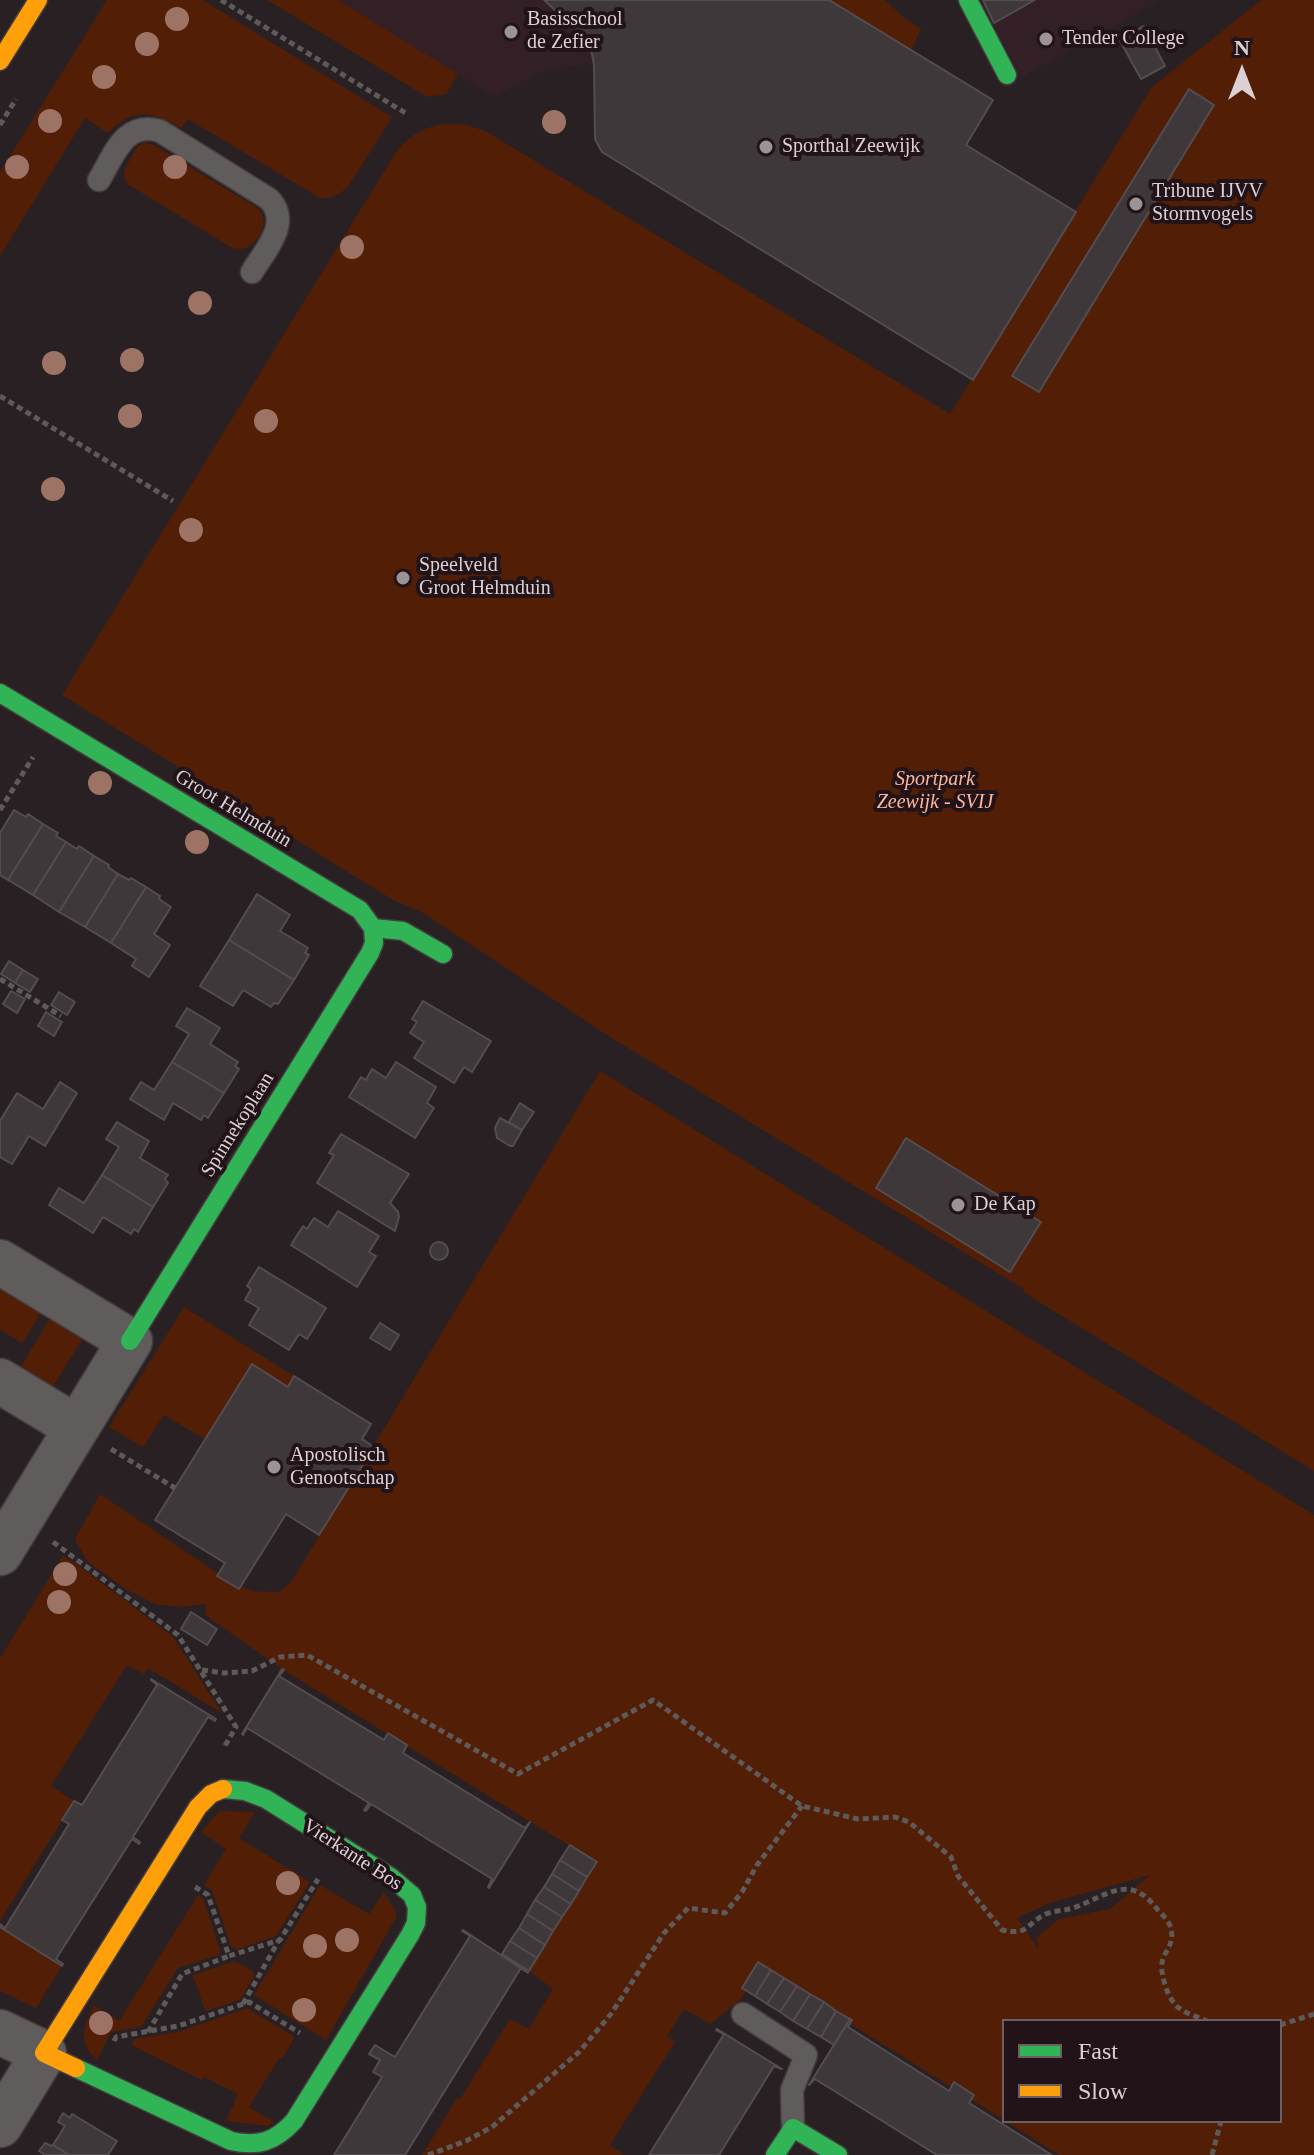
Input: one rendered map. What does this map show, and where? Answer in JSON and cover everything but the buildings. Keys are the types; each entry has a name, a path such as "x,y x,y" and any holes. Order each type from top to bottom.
{"street":[{"path":"0,61 38,0"},
{"path":"968,0 1007,75"},
{"name":"Groot Helmduin","path":"0,693 360,910 373,928"},
{"path":"373,928 403,931 443,954"},
{"name":"Spinnekoplaan","path":"130,1341 370,953 374,943 373,928"},
{"path":"0,1262 130,1341 11,1536"},
{"path":"0,1381 76,1427"},
{"name":"Vierkante Bos","path":"0,2125 44,2053 160,1865 198,1807 211,1794 223,1789 251,1792 392,1878 412,1895 417,1907 416,1923 410,1935 285,2132 275,2140 251,2146 231,2141 44,2053"},
{"path":"0,2032 44,2053"},
{"path":"775,2155 793,2128 838,2155"}],"lane":[{"path":"99,180 125,137 135,130 148,127 160,131 269,199 277,208 277,230 252,272"},
{"path":"743,2014 806,2055 792,2090 793,2128"}],"path":[{"path":"221,0 407,114"},
{"path":"0,396 173,501"},
{"path":"0,810 52,726"},
{"path":"0,979 61,1016"},
{"path":"76,1427 175,1488"},
{"path":"11,1536 178,1635 236,1727"},
{"path":"202,1670 224,1673 252,1671 280,1657 307,1655 518,1774 653,1700 802,1806 858,1819 895,1817 909,1822 951,1857 958,1876 1002,1930 1013,1933 1028,1929 1044,1915 1075,1908 1117,1889 1136,1890 1151,1900 1171,1927 1171,1946 1162,1963 1165,1986 1176,2007 1203,2019"},
{"path":"428,2155 466,2141 492,2127 579,2052 611,2014 672,1923 688,1908 725,1913 802,1806"},
{"path":"243,2004 339,1846"},
{"path":"160,1865 208,1895 229,1956"},
{"path":"148,2032 182,1974 280,1940"},
{"path":"97,2077 116,2037 178,2026 249,2002 336,2054"},
{"path":"1282,2024 1314,2014"},
{"path":"1212,2155 1220,2123"}],"shaded area":[{"name":"Basisschool de Zefier","path":"338,0 671,0 594,65 570,66 537,74 494,97"},
{"name":"Tender College","path":"981,0 1162,0 1021,78"}],"green space":[{"path":"107,0 203,0 392,117 348,187 329,198 320,198 188,119 181,128 161,118 143,114 126,119 108,133 85,118 0,256 0,172"},
{"path":"267,0 338,0 458,74 446,94 427,97"},
{"path":"829,0 885,0 921,29 911,51"},
{"name":"Sportpark Zeewijk - SVIJ","path":"1261,0 1314,0 1314,1471 1023,1292 1024,1289 610,1037 420,911 393,900 62,695 396,152 416,134 427,128 451,124 489,133 950,414 1152,87"},
{"path":"144,142 154,145 259,209 262,230 254,243 234,249 129,185 124,170 137,147"},
{"path":"600,1071 1314,1515 1314,2155 1059,2155 1008,2123 1282,2123 1282,2019 1002,2019 1002,2119 761,1968 739,2001 710,2024 684,2009 667,2036 675,2042 610,2145 624,2155 422,2155 510,2019 529,2029 553,1989 529,1971 596,1862 282,1669 205,1615 206,1604 181,1607 155,1604 127,1590 87,1561 75,1539 100,1494 234,1584 253,1591 279,1592 290,1584","holes":["1150,1875 1110,1909 1059,1919 1036,1938 1039,1949 1017,1918 1049,1903"]},
{"path":"0,1284 43,1310 22,1343 0,1330"},
{"path":"184,1307 294,1376 288,1387 252,1364 205,1439 164,1415 143,1447 109,1427"},
{"path":"51,1316 83,1338 50,1391 18,1372"},
{"path":"63,1556 173,1637 222,1713 148,1668 144,1674 127,1665 51,1786 74,1801 0,1921 0,1658"},
{"path":"219,1811 255,1812 239,1838 310,1882 276,1936 236,1950 231,1946 212,1890 204,1885 226,1849 201,1832"},
{"path":"320,1885 369,1914 384,1892 396,1912 396,1918 326,2040 254,1995"},
{"path":"198,1895 203,1898 219,1955 178,1968 141,2027 111,2032 97,2060 84,2040 85,2027 94,2005 119,2021"},
{"path":"0,1927 62,1966 36,2008 0,1991"},
{"path":"235,1961 253,1971 254,1976 240,2000 205,2011 193,1975"},
{"path":"247,2008 295,2037 249,2107 274,2122 268,2126 226,2121 238,2094 131,2045 134,2039 178,2032"}],"traffic: fast":[{"path":"968,0 1007,75"},
{"path":"0,693 360,910 373,928 403,931 443,954"},
{"path":"130,1341 370,953 374,943 373,928"},
{"path":"76,2068 231,2141 266,2141 280,2134 294,2121 410,1935 416,1923 417,1907 412,1895 392,1878 266,1799 245,1791 223,1789"},
{"path":"775,2155 793,2128 838,2155"}],"traffic: slow":[{"path":"0,61 38,0"},
{"path":"76,2068 44,2053 198,1807 211,1794 223,1789"}],"place":[{"name":"Basisschool de Zefier","path":"511,32"},
{"name":"Tender College","path":"1046,39"},
{"name":"Sporthal Zeewijk","path":"766,147"},
{"name":"Tribune IJVV Stormvogels","path":"1136,204"},
{"name":"Speelveld Groot Helmduin","path":"403,578"},
{"name":"De Kap","path":"958,1205"},
{"name":"Apostolisch Genootschap","path":"274,1467"}]}
